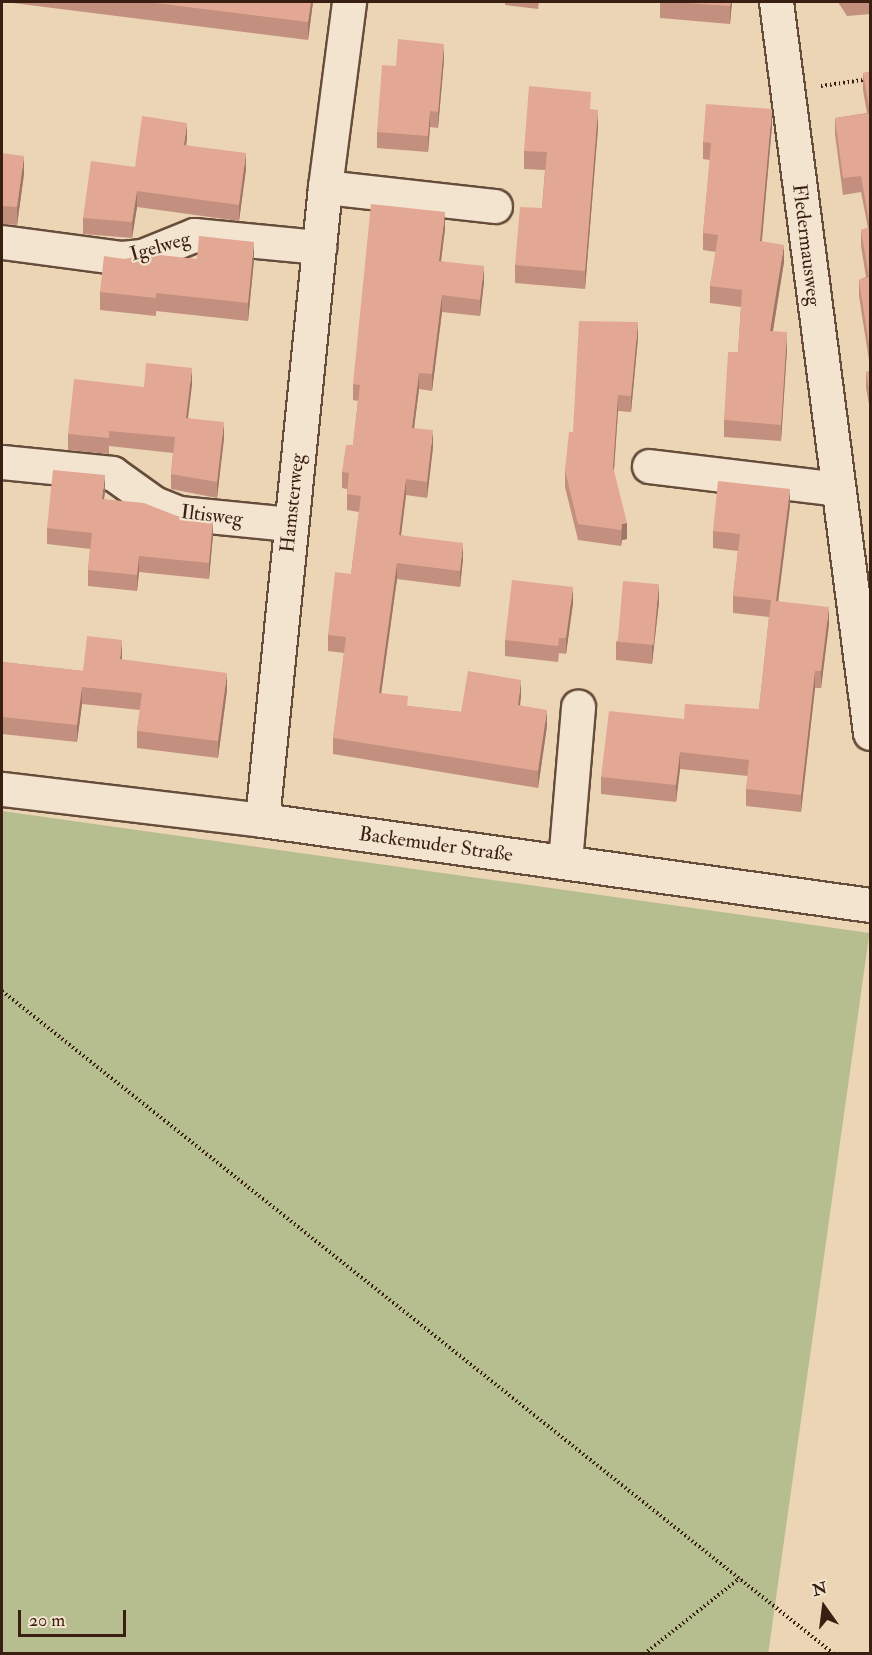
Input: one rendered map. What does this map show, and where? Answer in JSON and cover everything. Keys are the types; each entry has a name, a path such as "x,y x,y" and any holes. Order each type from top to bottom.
{"street":[{"name":"Hamsterweg","path":"262,820 289,524 325,187 349,2"},
{"name":"Fledermausweg","path":"776,2 870,733"},
{"path":"325,187 495,206"},
{"name":"Igelweg","path":"2,242 122,258 142,256 194,235 319,247"},
{"name":"Iltisweg","path":"2,462 112,473 154,503 179,513 289,524"},
{"path":"649,466 838,489"},
{"path":"565,862 578,707"},
{"name":"Backemuder Straße","path":"2,789 262,820 870,905"}],"path":[{"path":"787,91 870,79"},
{"path":"2,991 834,1653"},
{"path":"644,1653 740,1578"}],"green space":[{"path":"2,811 869,933 768,1654 2,1654"}],"building":[{"path":"147,2 311,2 308,22"},
{"path":"671,2 731,2 730,6"},
{"path":"398,39 444,44 438,112 430,111 428,136 377,132 382,65 396,66"},
{"path":"870,72 870,113 863,73"},
{"path":"529,86 591,92 590,109 598,110 585,271 515,265 520,207 542,208 547,152 524,151"},
{"path":"706,104 772,109 760,241 784,245 770,331 787,332 781,425 724,420 728,352 738,352 742,290 710,286 718,235 703,233 711,143 703,142"},
{"path":"870,113 870,227 861,176 843,178 835,118"},
{"path":"142,116 187,123 184,145 246,153 239,205 137,191 132,222 83,218 91,161 135,167"},
{"path":"2,153 24,156 17,207 2,206"},
{"path":"371,204 445,212 439,261 484,266 480,300 442,295 432,374 419,373 412,428 433,430 427,482 406,479 399,535 463,543 460,571 397,563 379,693 408,696 407,706 461,712 468,671 521,680 518,705 547,710 538,771 333,738 346,637 328,635 335,572 351,574 361,496 347,494 349,473 342,472 346,445 353,445 360,385 353,384"},
{"path":"870,227 870,351 859,280 869,277 861,230"},
{"path":"199,236 254,242 248,303 156,293 156,298 100,292 104,256 124,259 151,254 197,259"},
{"path":"579,321 638,322 631,396 618,395 613,467 627,523 622,524 621,530 578,524 565,470 569,432 573,432"},
{"path":"146,363 192,368 186,418 224,422 217,482 171,474 175,437 109,431 109,438 68,434 74,379 144,387"},
{"path":"870,371 870,394 866,372"},
{"path":"53,470 105,475 102,499 144,503 177,516 213,519 209,563 139,556 137,575 88,570 92,533 47,528"},
{"path":"718,481 790,489 776,601 829,607 821,671 815,671 801,795 746,789 749,760 680,752 676,785 601,777 609,711 684,719 685,704 759,709 771,600 733,596 740,534 713,531"},
{"path":"512,580 573,587 566,638 559,638 558,646 505,640"},
{"path":"623,581 659,584 654,645 618,642"},
{"path":"87,636 122,640 120,659 227,673 218,741 137,731 142,693 82,687 77,725 2,717 2,662 83,671"}]}
